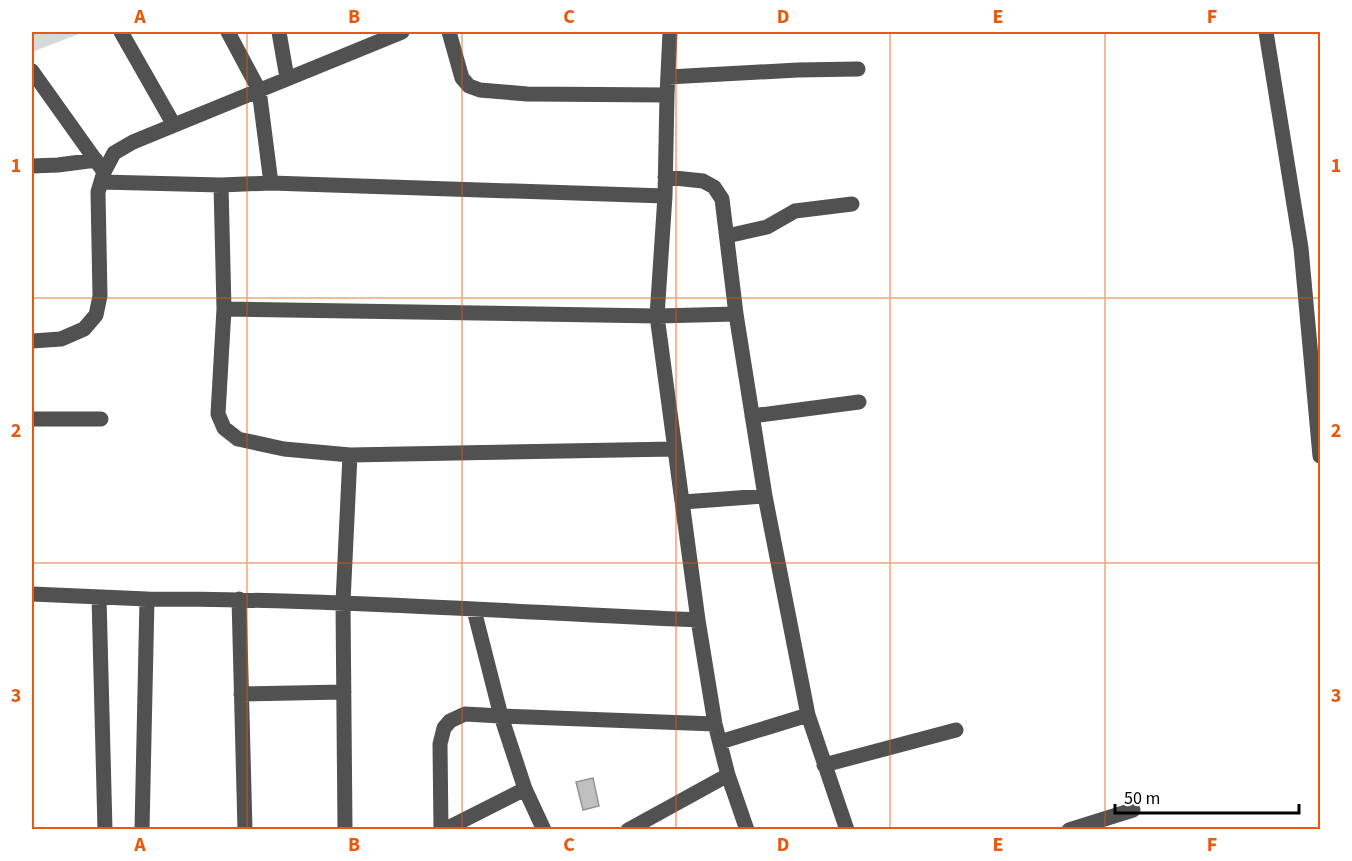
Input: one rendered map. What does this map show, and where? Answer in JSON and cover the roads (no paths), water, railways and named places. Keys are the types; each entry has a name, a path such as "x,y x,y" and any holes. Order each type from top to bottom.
{"street":[{"path":"121,32 174,125"},
{"path":"228,32 259,90 271,183"},
{"path":"279,32 288,78"},
{"path":"32,341 62,339 84,329 96,315 100,296 98,192 100,171 114,153 133,142 402,32"},
{"path":"449,32 462,78 469,86 480,90 527,94 667,95"},
{"path":"669,32 665,196 657,316 698,620 715,724 728,775 747,830"},
{"path":"1266,32 1302,248 1320,456"},
{"path":"668,77 858,69"},
{"path":"32,71 100,171"},
{"path":"32,166 58,165 221,185 271,183 665,196"},
{"path":"665,177 703,181 714,187 722,199 736,314 765,496 808,715 847,830"},
{"path":"221,185 224,309 218,414 224,428 238,439 284,449 350,455 674,449"},
{"path":"727,236 767,227 795,211 852,204"},
{"path":"224,309 657,316 736,314"},
{"path":"752,416 859,402"},
{"path":"32,419 101,419"},
{"path":"345,830 343,602 350,455"},
{"path":"683,502 765,496"},
{"path":"32,594 141,599 343,602 698,620"},
{"path":"104,598 105,830"},
{"path":"141,599 142,830"},
{"path":"239,599 244,830"},
{"path":"474,610 501,716 525,789 544,830"},
{"path":"241,694 344,692"},
{"path":"525,789 442,830 440,744 444,728 465,714 715,724"},
{"path":"720,742 808,715"},
{"path":"824,765 956,730"},
{"path":"628,830 728,775"},
{"path":"1069,830 1133,810"}]}
